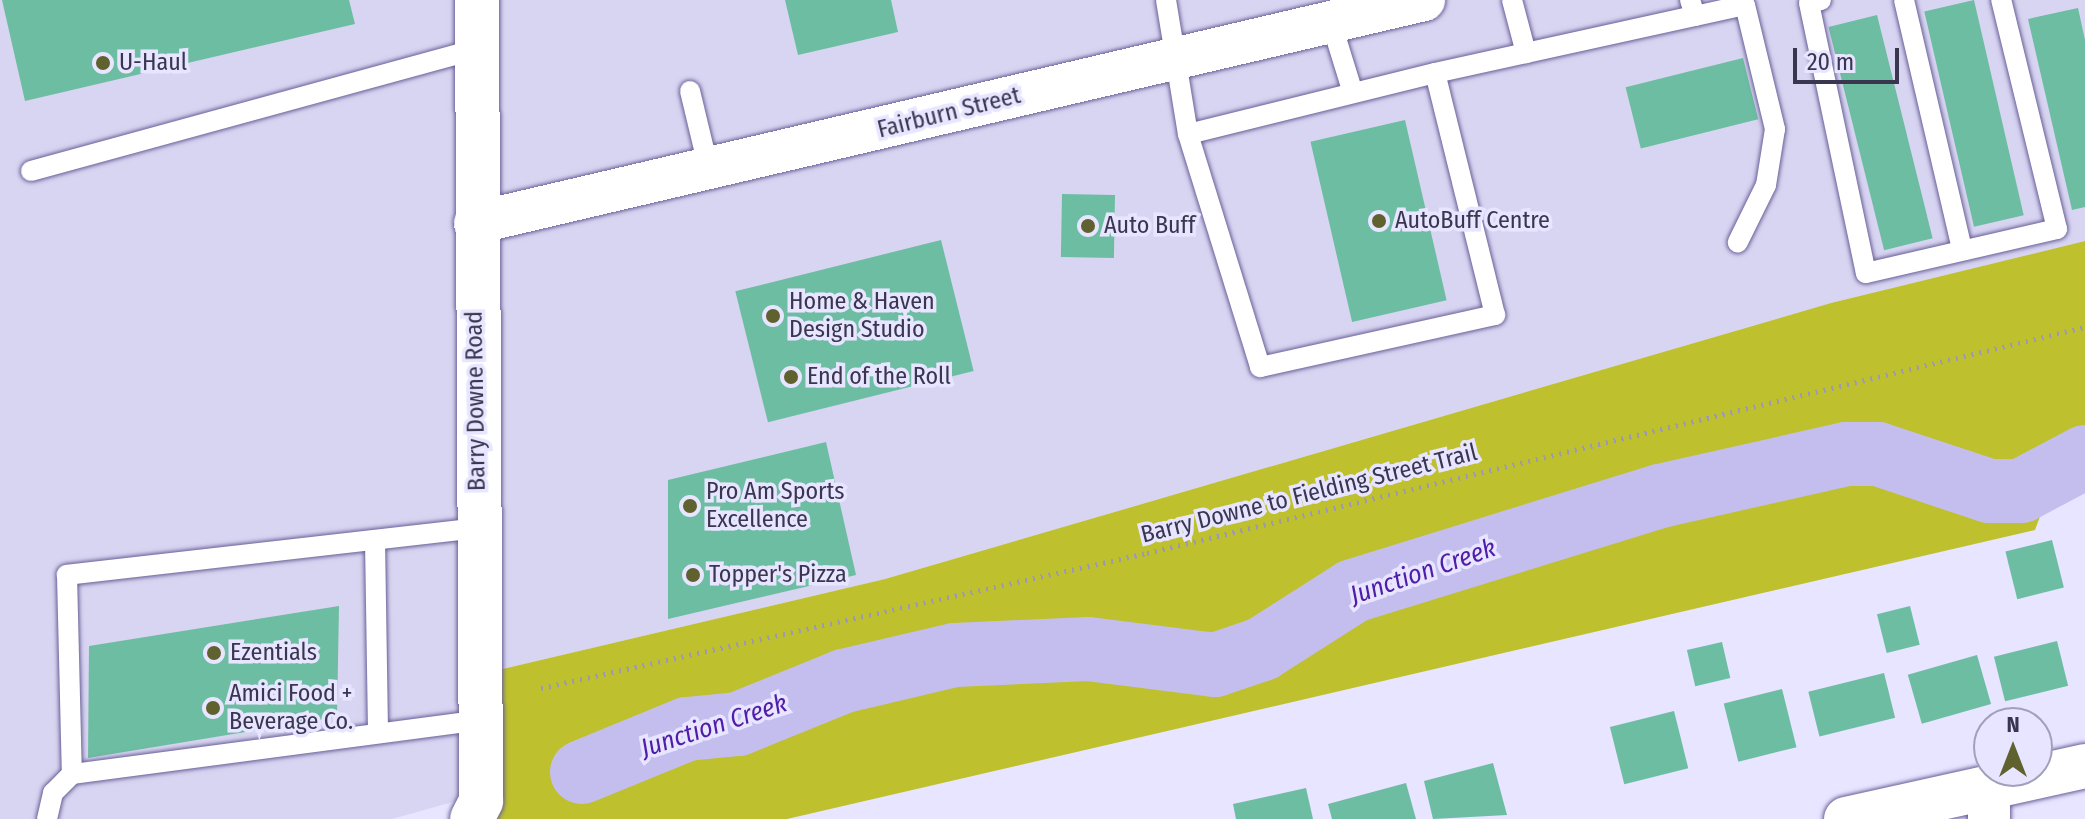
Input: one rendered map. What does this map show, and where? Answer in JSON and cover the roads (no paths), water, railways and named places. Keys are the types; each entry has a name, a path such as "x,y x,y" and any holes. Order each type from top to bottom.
{"main road":[{"name":"Barry Downe Road","path":"477,0 475,223 481,813"},
{"path":"1846,819 1989,803 2085,766"}],"street":[{"name":"Fairburn Street","path":"475,223 1171,63 1424,0"}],"lane":[{"path":"1166,0 1171,63 1188,134 1260,367 1495,315 1435,73"},
{"path":"1512,0 1526,53"},
{"path":"1821,0 1809,3 1866,273 2057,229 2001,0"},
{"path":"1904,0 1962,250"},
{"path":"1188,134 1526,53 1692,8 1745,5 1775,129 1766,185 1738,242"},
{"path":"1331,22 1353,93"},
{"path":"31,171 476,49"},
{"path":"690,91 709,170"},
{"path":"72,774 67,575 478,528"},
{"path":"375,540 378,729"},
{"path":"47,819 53,793 72,774 378,729 480,720"}],"waterway":[{"name":"Junction Creek","path":"582,772 687,729 738,724 844,681 955,655 1088,649 1215,665 1262,649 1353,591 1660,496 1846,454 1878,454 1989,491 2021,491 2085,457"}],"place":[{"name":"U-Haul","path":"103,63"},
{"name":"AutoBuff Centre","path":"1379,221"},
{"name":"Auto Buff","path":"1088,226"},
{"name":"Home & Haven Design Studio","path":"773,316"},
{"name":"End of the Roll","path":"791,377"},
{"name":"Pro Am Sports Excellence","path":"690,506"},
{"name":"Topper's Pizza","path":"693,575"},
{"name":"Ezentials","path":"214,653"},
{"name":"Amici Food + Beverage Co.","path":"213,708"}]}
